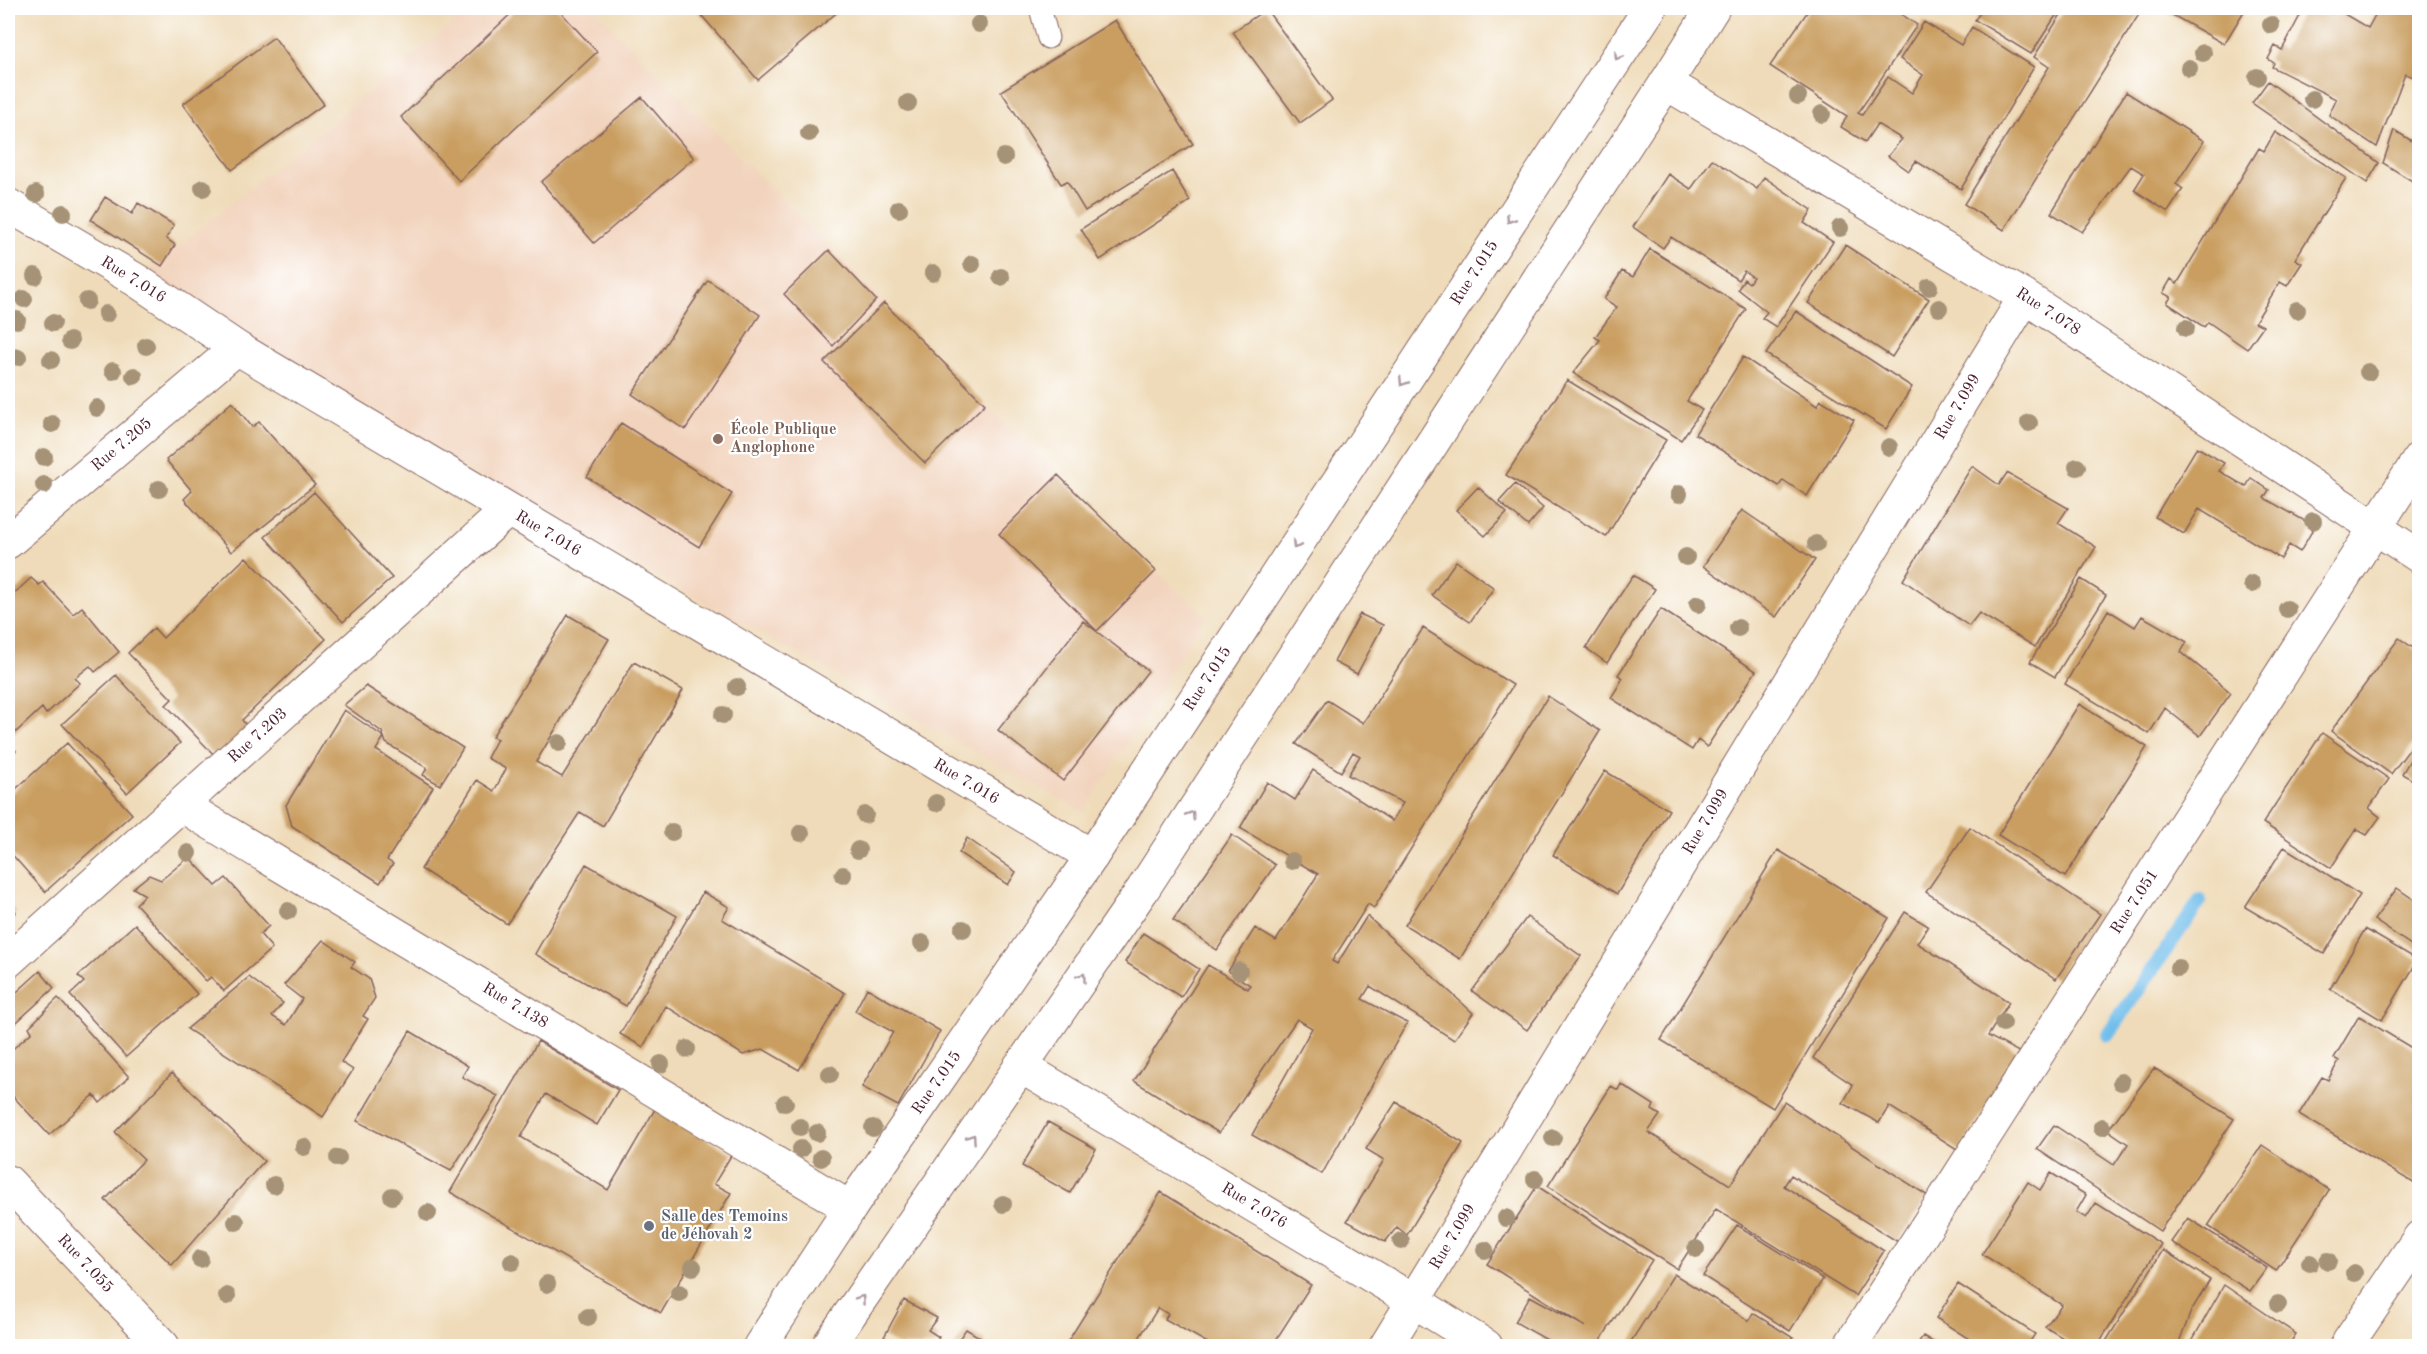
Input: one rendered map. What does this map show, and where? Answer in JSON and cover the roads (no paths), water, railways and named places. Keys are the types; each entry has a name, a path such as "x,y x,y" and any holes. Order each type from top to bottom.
{"street":[{"name":"Rue 7.015","path":"760,1347 850,1208 1092,856 1650,8"},
{"path":"828,1347 1143,889 1713,8"},
{"name":"Rue 7.078","path":"1666,83 2025,297 2420,556"},
{"name":"Rue 7.016","path":"8,205 136,280 237,348 1092,856"},
{"name":"Rue 7.099","path":"1386,1347 2025,297"},
{"name":"Rue 7.205","path":"8,542 237,348"},
{"name":"Rue 7.051","path":"1850,1347 2420,458"},
{"name":"Rue 7.203","path":"8,962 508,510"},
{"name":"Rue 7.138","path":"181,805 850,1208"},
{"name":"Rue 7.076","path":"1020,1066 1414,1300 1486,1347"},
{"name":"Rue 7.055","path":"8,1182 164,1347"},
{"path":"2346,1347 2420,1237"}],"lane":[{"path":"1040,8 1048,38"}],"waterway":[{"path":"2107,1035 2200,901"}],"place":[{"name":"École Publique Anglophone","path":"718,439"},
{"name":"Salle des Temoins de Jéhovah 2","path":"649,1226"}]}
